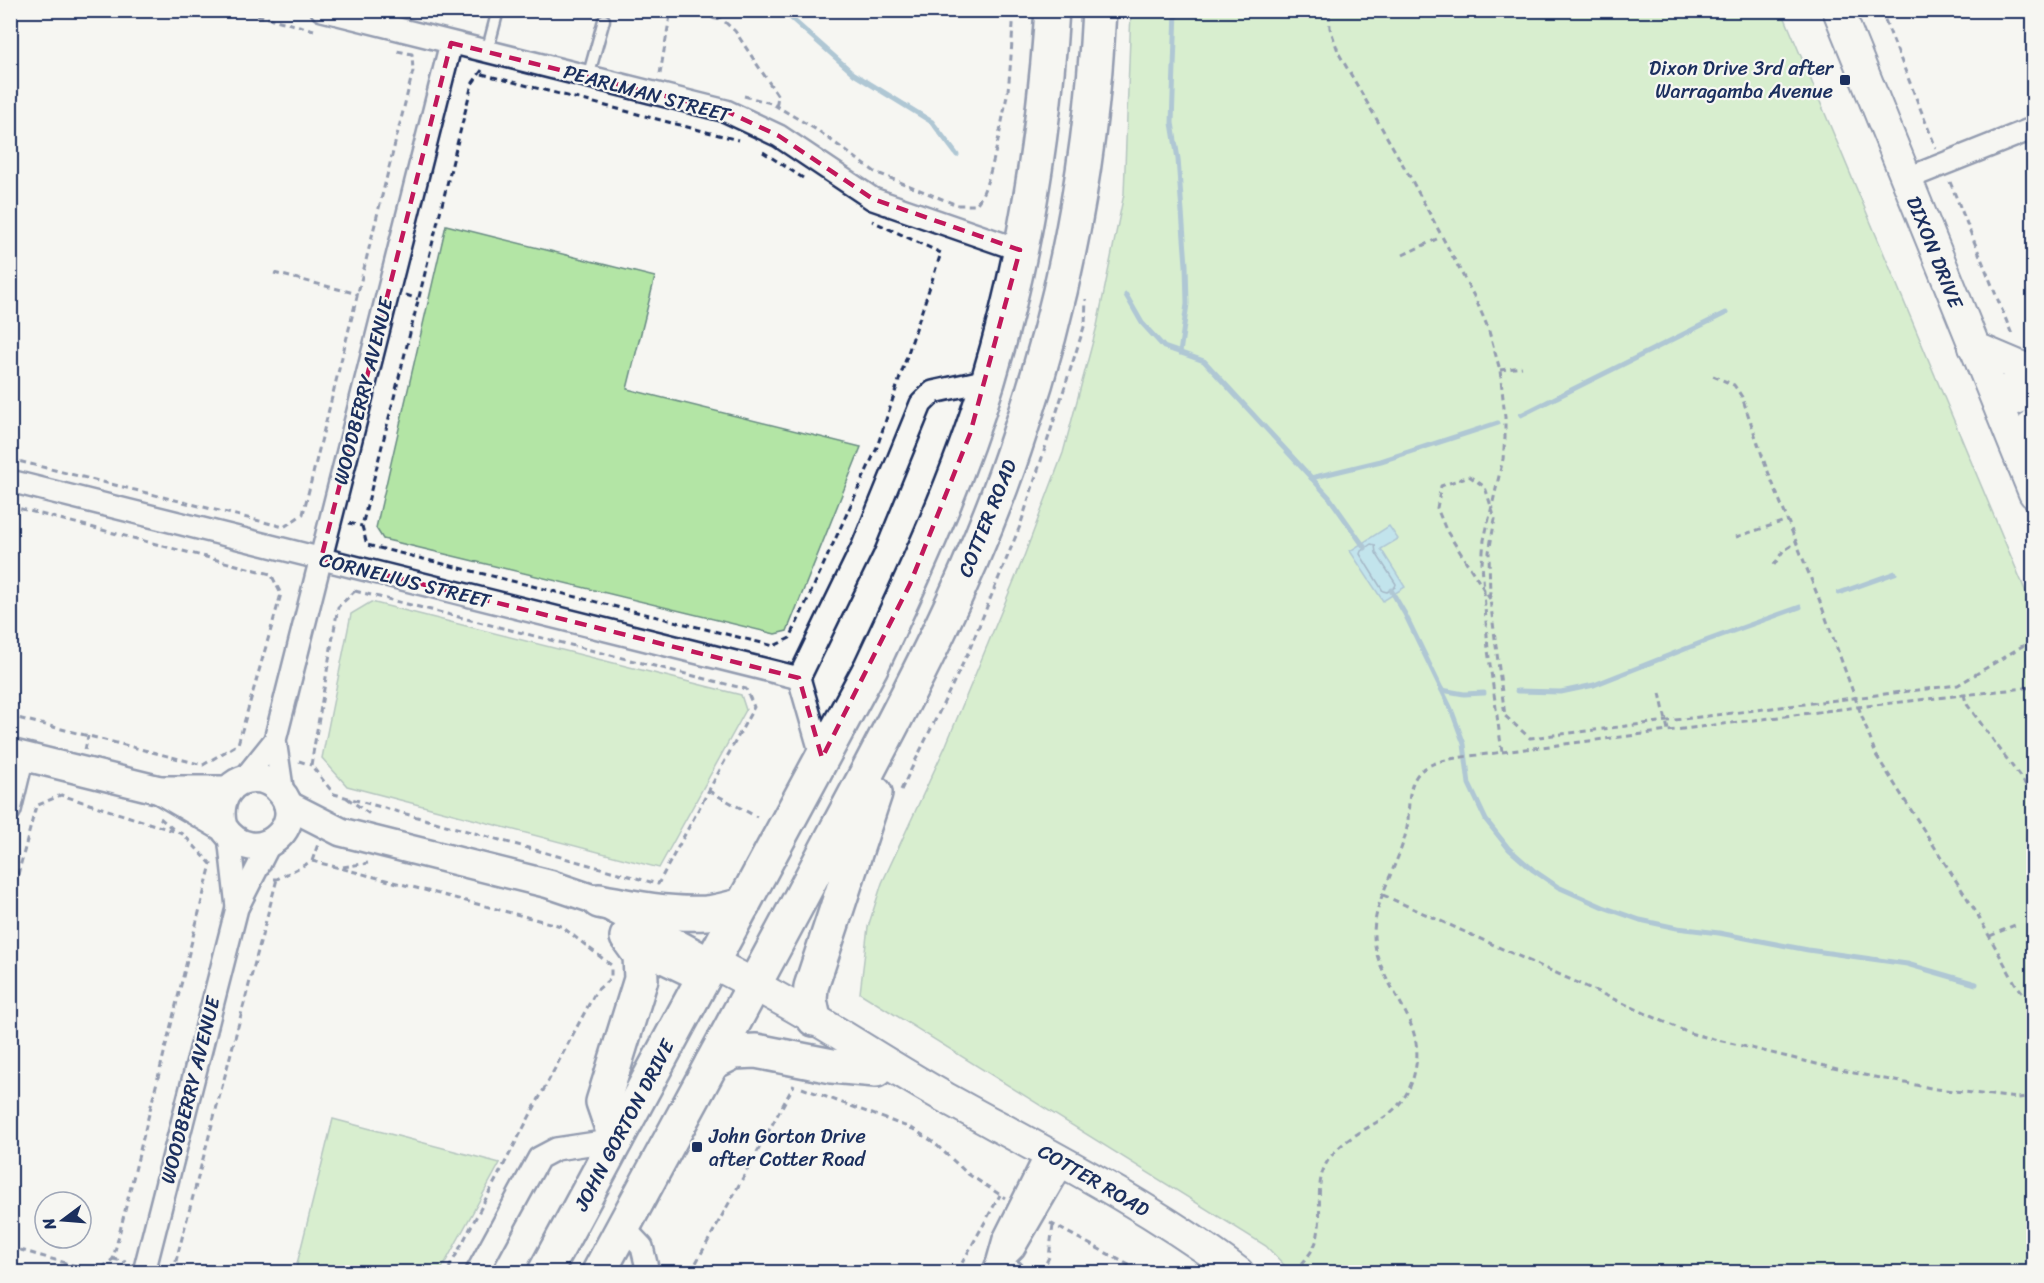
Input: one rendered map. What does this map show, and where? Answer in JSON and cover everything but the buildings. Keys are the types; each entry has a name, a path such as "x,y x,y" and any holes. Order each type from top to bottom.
{"main road":[{"path":"707,970 871,667 948,495 988,380 1020,250 1044,116 1052,10"},
{"name":"COTTER ROAD","path":"750,993 921,669 975,551 1021,431 1050,329 1073,223 1092,108 1099,10"},
{"name":"DIXON DRIVE","path":"1838,10 2034,493"},
{"path":"1974,347 2032,378"},
{"path":"2022,464 2034,423"},
{"path":"814,1019 810,1000 811,987 878,782 944,660 992,555 1021,477 1021,431"},
{"path":"599,901 648,911 681,914 709,913 743,905"},
{"path":"616,1140 603,1102 641,979 640,955 627,938"},
{"name":"COTTER ROAD","path":"707,970 750,993 876,1070 944,1097"},
{"name":"JOHN GORTON DRIVE","path":"545,1272 707,970"},
{"path":"599,1272 750,993"},
{"name":"COTTER ROAD","path":"750,993 814,1019 944,1097 1056,1158 1192,1238 1238,1272"},
{"path":"712,1062 734,1052 756,1051 832,1066 876,1070"}],"street":[{"name":"PEARLMAN STREET","path":"322,10 726,111 779,136 873,199 1020,250"},
{"name":"WOODBERRY AVENUE","path":"286,799 275,740 451,43"},
{"path":"1906,179 2034,128"},
{"path":"1996,401 2032,378"},
{"path":"822,758 799,678 863,546 921,404 933,392 988,380"},
{"name":"CORNELIUS STREET","path":"10,481 799,678"},
{"name":"WOODBERRY AVENUE","path":"236,785 275,740"},
{"path":"10,810 17,754 160,790 226,831 238,843 248,847 259,847 274,840 341,832"},
{"path":"160,790 236,785 254,778 266,780 276,786 286,799 341,832 549,884 599,901 707,970"},
{"path":"226,831 220,816 221,806 225,795 236,785"},
{"path":"274,840 285,827 289,816 286,799"},
{"name":"WOODBERRY AVENUE","path":"226,831 237,908"},
{"name":"WOODBERRY AVENUE","path":"144,1272 237,908 274,840"},
{"path":"549,884 627,938 661,958 707,970"},
{"path":"477,1272 539,1158 556,1149 616,1140"},
{"path":"1001,1270 1014,1248 1026,1211 1056,1158"},
{"path":"623,1227 642,1248 648,1272"}],"lane":[{"path":"487,52 498,10"},
{"path":"588,77 604,20"}],"path":[{"path":"650,116 671,10"},
{"path":"983,196 1008,89 1014,10"},
{"path":"1329,10 1330,28 1339,54 1410,177 1483,313 1500,370 1506,417 1505,438 1503,459 1484,540 1482,587 1502,752"},
{"path":"1881,10 2032,378"},
{"path":"715,12 735,31 778,96 776,108"},
{"path":"10,459 284,527 303,514 413,71 412,54"},
{"path":"738,140 482,74 472,84 362,526 367,545 774,646 790,638 876,450 941,253 865,218"},
{"path":"757,148 810,182"},
{"path":"1404,255 1441,237"},
{"path":"274,273 358,294"},
{"path":"1500,370 1522,367"},
{"path":"1713,376 1734,385 1742,397 1765,464 1797,542 1876,755 1886,774 1956,879 2015,983 2034,1007"},
{"path":"1490,599 1446,530 1437,508 1441,486 1469,476 1485,487 1495,519 1489,552 1490,599 1505,716 1530,738 1958,685 2034,639"},
{"path":"10,506 271,574 281,594 238,744 203,765 10,716"},
{"path":"1736,537 1788,520"},
{"path":"1773,565 1783,550 1797,542"},
{"path":"355,591 746,689 754,707 710,791 658,884 334,794 311,765 338,607 355,591"},
{"path":"1295,1272 1307,1257 1318,1236 1319,1182 1330,1158 1348,1141 1390,1114 1408,1092 1414,1075 1417,1048 1414,1030 1383,970 1374,943 1376,918 1383,895 1405,842 1414,780 1427,766 1452,759 1668,730 2034,687"},
{"path":"1660,693 1668,730"},
{"path":"1964,694 1966,703 2034,796"},
{"path":"710,791 757,817"},
{"path":"10,905 36,806 61,795 183,834 211,864 113,1259 97,1272 10,1247"},
{"path":"173,1272 277,879 312,861 561,926 611,965 612,978 596,991 447,1272"},
{"path":"1383,895 1689,1034 1854,1073 1936,1089 2018,1098 2034,1096"},
{"path":"1990,936 2017,924"},
{"path":"691,1272 795,1084 913,1128 932,1141 968,1174 1000,1195 1142,1272"},
{"path":"957,1272 1000,1195"},
{"path":"1042,1272 1049,1257 1053,1225"},
{"path":"2028,1272 2034,1261"}],"highlighted area":[{"path":"451,43 726,111 779,136 873,199 1020,250 970,434 910,584 822,758 799,678 321,559"}],"green space":[{"path":"1131,11 1782,11 2033,609 2033,1272 1291,1272 1266,1246 860,993 868,927 882,883 946,745 1023,559 1063,453 1097,326 1124,194"},
{"path":"446,225 655,277 627,389 861,447 787,631 775,634 383,539 376,528"},
{"path":"371,602 741,695 746,710 659,868 347,786 322,758 351,614"},
{"path":"333,1119 500,1163 440,1272 295,1272"}],"water":[{"path":"1389,526 1398,539 1381,549 1405,587 1383,601 1350,551"}],"waterway":[{"path":"782,10 854,74 932,122 957,155"},
{"path":"1176,10 1172,123 1178,159 1187,304 1180,353"},
{"path":"1126,295 1142,323 1164,347 1204,361 1329,497 1365,548"},
{"path":"1521,415 1726,313"},
{"path":"1311,478 1381,461 1498,423"},
{"path":"1839,593 1895,573"},
{"path":"1391,590 1451,709 1464,744 1469,784 1486,820 1509,849 1533,870 1558,887 1640,920 1808,950 1907,964 1976,984"},
{"path":"1517,691 1561,692 1594,685 1800,607"},
{"path":"1442,690 1464,694 1484,693"}],"place":[{"name":"Dixon Drive 3rd after Warragamba Avenue","path":"1845,80"},
{"name":"John Gorton Drive after Cotter Road","path":"697,1147"}]}
